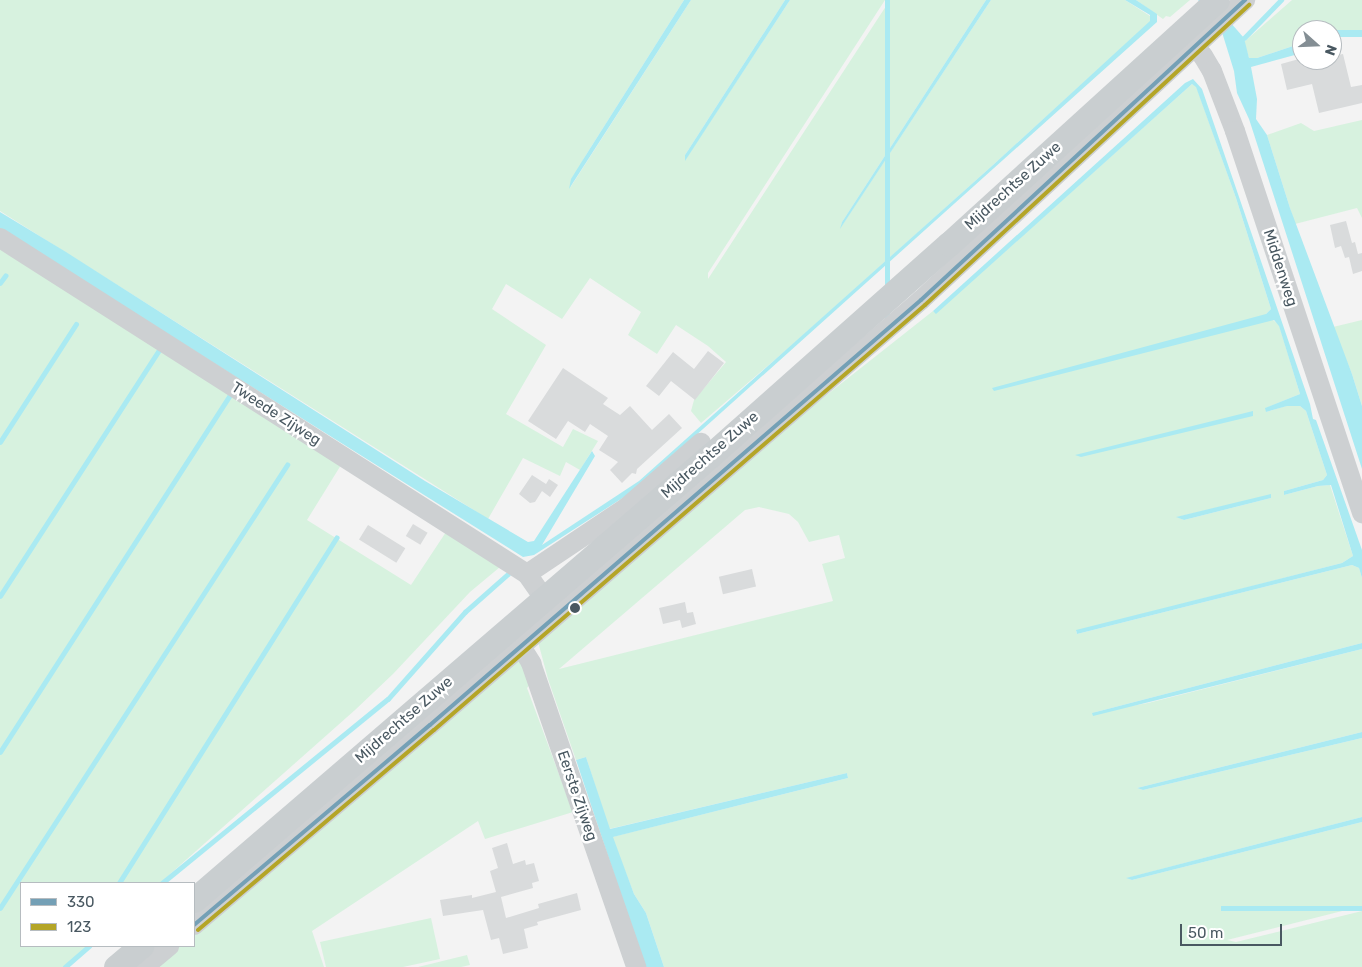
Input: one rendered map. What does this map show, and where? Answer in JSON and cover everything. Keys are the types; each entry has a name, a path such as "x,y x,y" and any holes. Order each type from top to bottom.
{"main road":[{"name":"Mijdrechtse Zuwe","path":"195,899 515,638 544,598 711,455 949,244 1222,11"},
{"path":"116,967 140,947"}],"street":[{"name":"Middenweg","path":"1188,40 1212,71 1235,131 1362,513"},
{"name":"Mijdrechtse Zuwe","path":"195,924 515,638 921,300 1188,40"},
{"name":"Tweede Zijweg","path":"0,238 527,574 544,598"},
{"name":"Mijdrechtse Zuwe","path":"527,574 628,507 701,443"},
{"name":"Eerste Zijweg","path":"515,638 531,664 636,967"},
{"path":"144,967 168,947"}],"green space":[{"path":"0,0 684,0 584,158 570,188 691,0 785,0 685,155 685,160 790,0 885,0 708,273 708,279 890,0 986,0 842,222 841,227 991,0 1125,0 1150,16 1151,21 792,345 701,423 691,411 694,400 726,362 708,346 676,325 657,354 628,335 641,312 590,278 562,319 506,284 492,309 546,345 506,414 563,447 573,429 598,441 580,470 566,462 560,476 523,458 488,519 0,211"},
{"path":"1136,0 1190,0 1170,17 1166,16 1163,19"},
{"path":"1292,0 1362,0 1362,30 1342,35 1342,20 1292,20 1292,46 1257,58 1249,58 1244,42"},
{"path":"1192,84 1196,86 1236,198 1271,309 1266,314 1279,325 1300,394 1266,408 1266,412 1286,406 1300,406 1306,411 1327,475 1323,480 1284,491 1284,495 1318,486 1330,485 1353,556 1342,563 1076,631 1077,634 1352,565 1359,568 1362,578 1362,643 1092,713 1148,703 1362,649 1362,732 1137,788 1143,790 1362,738 1362,817 1127,878 1132,880 1362,822 1362,906 1227,940 1236,942 1362,911 1362,967 664,967 646,913 634,894 612,837 848,778 847,773 609,829 586,757 576,760 548,679 537,638 800,416 933,311 936,313","holes":["1271,495 1271,498 1184,520 1177,517","759,507 789,514 798,522 809,542 839,535 845,558 822,564 833,601 559,669 745,510"]},
{"path":"1362,120 1362,218 1357,208 1295,224 1267,135 1301,123 1314,131"},
{"path":"0,249 341,465 307,520 411,585 446,532 500,567 470,592 393,674 355,710 161,882 20,882 20,947 88,947 65,967 0,967"},
{"path":"1362,320 1362,406 1352,374 1333,327"},
{"path":"515,658 523,660 533,681 527,688 573,812 485,839 478,821 312,931 324,967 155,967 179,947 195,947 195,932"},
{"path":"431,918 440,959 403,967 326,967 320,942"},
{"path":"467,955 470,965 461,967 418,967"}],"water":[{"path":"684,0 691,0 569,189 571,179"},
{"path":"785,0 790,0 685,161 685,155"},
{"path":"885,0 890,0 890,325 885,325"},
{"path":"986,0 991,0 840,229 842,222"},
{"path":"1125,0 1136,0 1157,14 1157,22 635,490 534,555 523,557 0,229 0,212 425,481 528,542 534,541 592,451 595,456 542,545 639,481 993,165 1150,21 1150,15"},
{"path":"1198,0 1210,0 1230,22 1244,38 1249,58 1257,58 1292,46 1292,56 1251,67 1257,99 1256,119 1267,135 1290,208 1352,374 1362,406 1362,469 1249,119 1237,93 1234,71 1221,29"},
{"path":"1342,30 1362,30 1362,37 1342,37"},
{"path":"1193,79 1202,89 1310,404 1313,419 1316,420 1362,550 1362,578 1359,568 1352,565 1077,634 1076,630 1342,563 1353,556 1331,485 1318,486 1284,495 1284,491 1323,480 1327,475 1306,411 1300,406 1287,406 1266,412 1265,408 1300,394 1279,326 1274,320 994,391 992,388 1266,314 1271,309 1236,198 1196,87 1192,84 936,314 933,311 1185,83"},
{"path":"1253,411 1253,416 1081,457 1075,455"},
{"path":"1271,494 1271,498 1184,520 1176,517"},
{"path":"1362,643 1362,649 1093,716 1092,713"},
{"path":"1362,732 1362,738 1143,790 1137,788"},
{"path":"586,757 610,829 847,773 848,778 613,837 634,894 646,913 664,967 645,967 576,760"},
{"path":"1362,817 1362,822 1132,880 1126,878"},
{"path":"1221,906 1362,906 1362,911 1221,911"}],"building":[{"path":"1342,54 1351,87 1362,85 1362,103 1319,113 1312,84 1287,90 1281,64 1292,61 1292,70 1342,70"},
{"path":"1346,221 1352,243 1355,242 1358,254 1362,253 1362,271 1353,274 1349,257 1345,258 1341,246 1335,248 1330,225"},
{"path":"708,351 724,363 695,400 671,381 659,396 646,386 673,352 694,369"},
{"path":"563,368 608,398 603,404 620,415 630,406 652,430 669,414 682,428 637,469 636,474 632,473 622,483 610,470 618,462 599,450 608,436 590,424 585,432 568,421 556,439 528,421"},
{"path":"532,475 546,484 549,479 558,485 550,497 542,491 535,502 530,503 519,494"},
{"path":"413,524 428,533 420,545 406,536"},
{"path":"368,525 405,548 396,563 359,539"},
{"path":"752,569 756,587 723,594 719,577"},
{"path":"685,602 687,613 693,612 696,624 682,628 680,620 663,624 659,608"},
{"path":"507,843 513,864 525,860 526,865 534,863 539,881 532,883 533,888 501,897 506,918 539,908 538,904 577,893 581,910 537,922 538,925 524,929 528,948 503,954 499,938 491,940 483,910 443,916 440,900 472,895 472,898 496,892 490,871 498,868 492,848"}],"waterway":[{"path":"1244,38 1281,0"},
{"path":"0,283 5,276"},
{"path":"0,442 76,324"},
{"path":"0,596 159,350"},
{"path":"0,752 230,395"},
{"path":"0,908 287,465"},
{"path":"120,882 336,538"},
{"path":"163,882 388,699 465,612 508,574"},
{"path":"65,967 88,947"}],"transit line":[{"name":"330","path":"195,924 430,725 921,300 1245,0"},
{"name":"123","path":"198,930 434,730 925,305 1249,5"}]}
